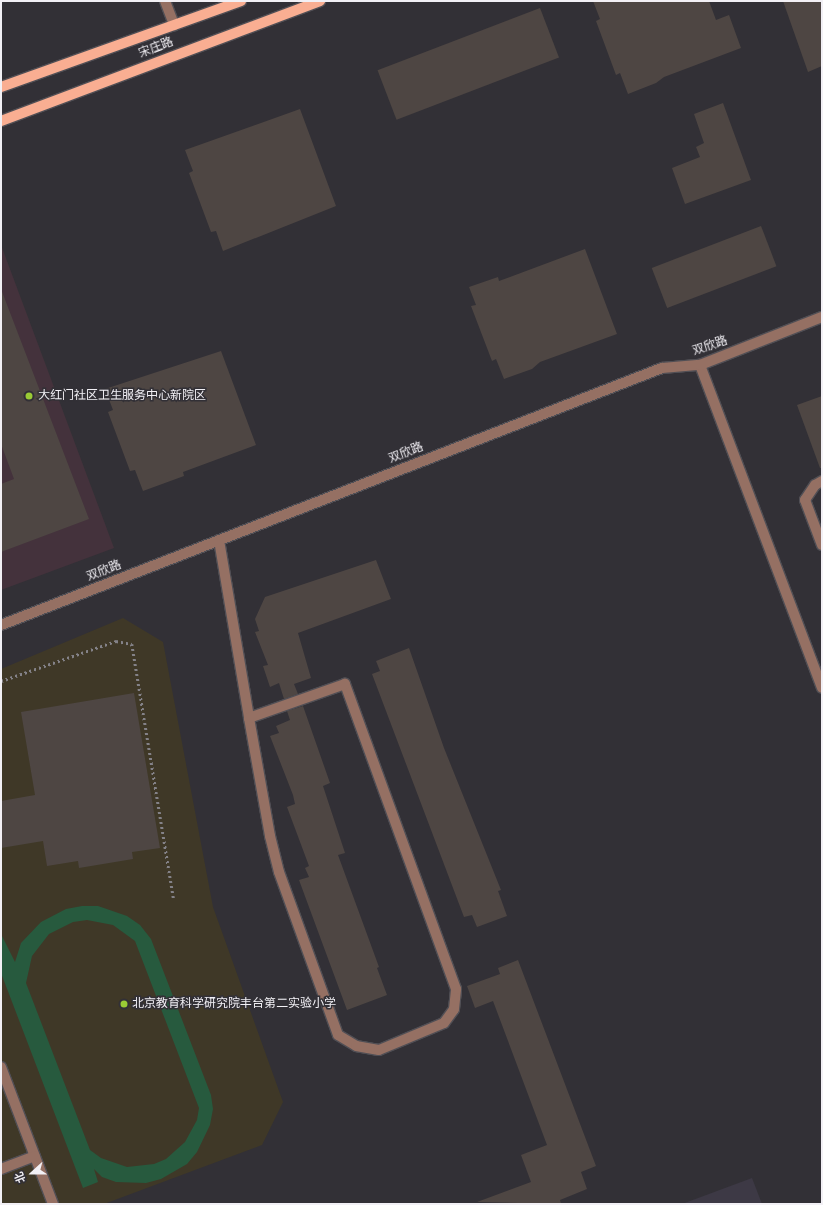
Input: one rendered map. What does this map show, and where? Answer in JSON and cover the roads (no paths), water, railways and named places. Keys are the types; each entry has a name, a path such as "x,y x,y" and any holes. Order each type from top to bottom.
{"main road":[{"name":"宋庄路","path":"1,87 241,1"},
{"name":"宋庄路","path":"1,121 320,1"}],"street":[{"path":"165,1 174,25"},
{"name":"双欣路","path":"1,625 662,368 700,365 822,317"},
{"path":"700,365 822,688"},
{"path":"822,481 815,485 805,500 822,545"},
{"path":"219,540 249,718 279,872 338,1035 356,1046 379,1050 444,1023 454,1009 456,989 345,684 249,718"},
{"path":"1,1067 53,1204"},
{"path":"1,1169 35,1156"}],"place":[{"name":"大红门社区卫生服务中心新院区","path":"29,396"},
{"name":"北京教育科学研究院丰台第二实验小学","path":"124,1004"}]}
